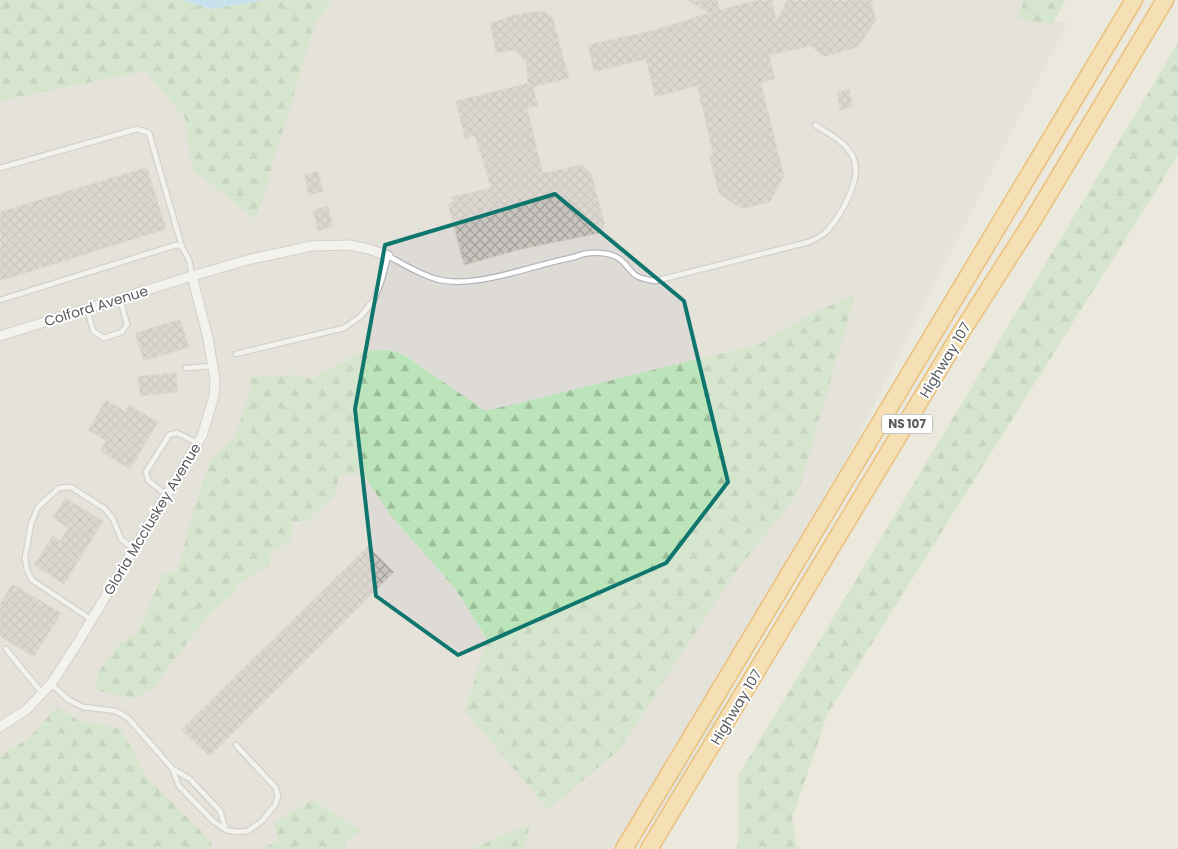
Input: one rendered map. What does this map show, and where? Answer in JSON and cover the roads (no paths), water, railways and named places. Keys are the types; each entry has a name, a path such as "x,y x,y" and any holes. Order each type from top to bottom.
{"highway":[{"name":"Highway 107","path":"624,849 1134,0"},
{"name":"Highway 107","path":"649,849 962,331 1038,212 1165,0"}],"street":[{"name":"Colford Avenue","path":"0,336 192,276 251,259 311,246 349,245 369,249 388,256"},
{"name":"Gloria Mccluskey Avenue","path":"0,727 26,710 51,684 92,620 198,443 214,396 214,366 192,276"}],"lane":[{"path":"236,354 344,328 360,317 374,300 388,256 436,279 456,282 496,276 575,257 582,253 598,253 613,256 621,260 636,276 655,281 809,242 827,231 836,218 851,191 855,180 856,166 852,155 841,142 815,125"},
{"path":"0,168 137,129 148,133 182,247 189,260 192,276"},
{"path":"0,300 176,245 182,247"},
{"path":"87,308 93,331 104,338 122,332 128,324 120,298"},
{"path":"186,368 214,366"},
{"path":"166,496 148,480 146,472 169,435 177,433 198,443"},
{"path":"92,620 32,580 27,570 26,549 31,524 38,507 59,488 71,487 105,509 113,518 121,539 134,549"},
{"path":"6,649 42,693"},
{"path":"51,684 69,700 83,707 116,711 128,718 172,768 190,779 220,811 226,830"},
{"path":"172,768 179,786 213,821 226,830 248,831 262,822 275,805 278,796 276,788 236,745"}],"water":[{"path":"181,0 265,0 212,9"}]}
